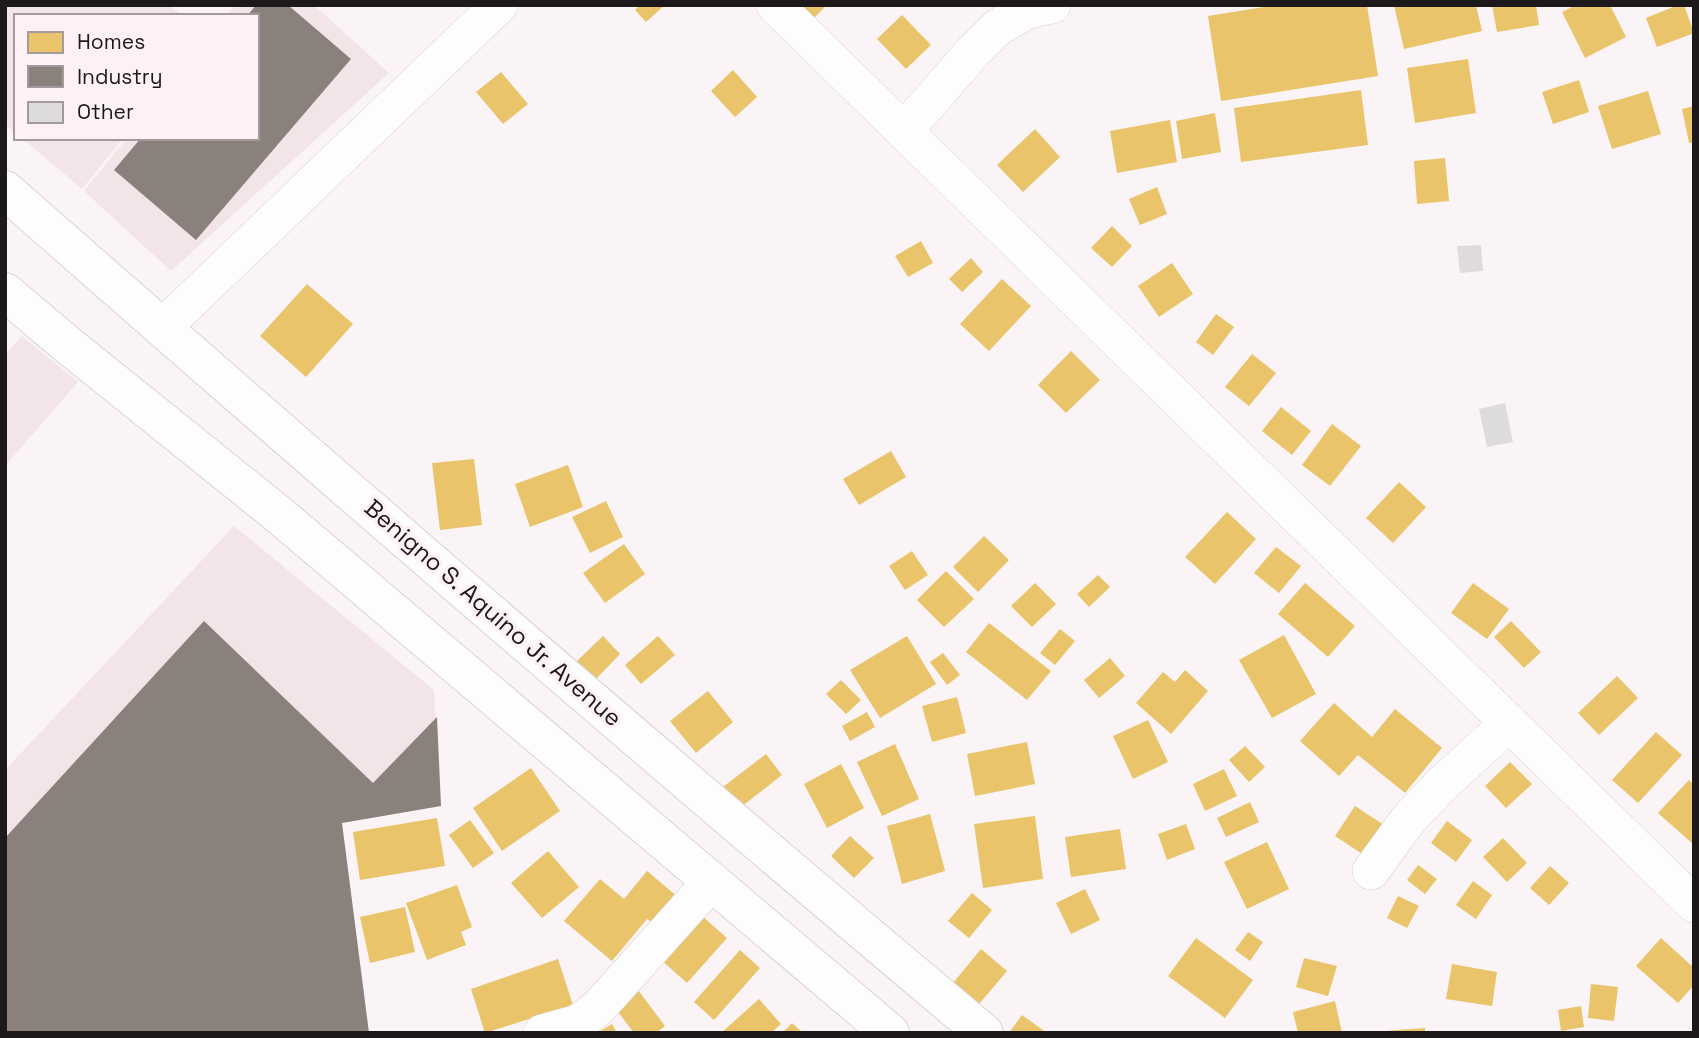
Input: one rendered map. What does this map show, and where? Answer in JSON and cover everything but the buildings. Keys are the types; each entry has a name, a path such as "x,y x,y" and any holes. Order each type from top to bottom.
{"main road":[{"name":"Benigno S. Aquino Jr. Avenue","path":"5,190 818,893 984,1033"},
{"path":"5,292 278,513 890,1033"}],"street":[{"path":"162,328 499,5"},
{"path":"775,5 1694,904"},
{"path":"904,131 972,52 998,27 1028,10 1052,5"},
{"path":"1371,871 1408,820 1440,786 1509,723"},
{"path":"542,1033 578,1023 598,1008 712,881"}],"shaded area":[{"path":"5,5 169,5 180,14 14,14 14,131 5,124"},
{"path":"235,5 314,5 389,73 171,271 84,191 125,140 259,140 259,14 228,14"},
{"path":"24,140 121,140 82,189"},
{"path":"22,336 78,382 5,466 5,355"},
{"path":"234,526 434,690 441,806 342,823 369,1033 5,1033 5,770"}]}
